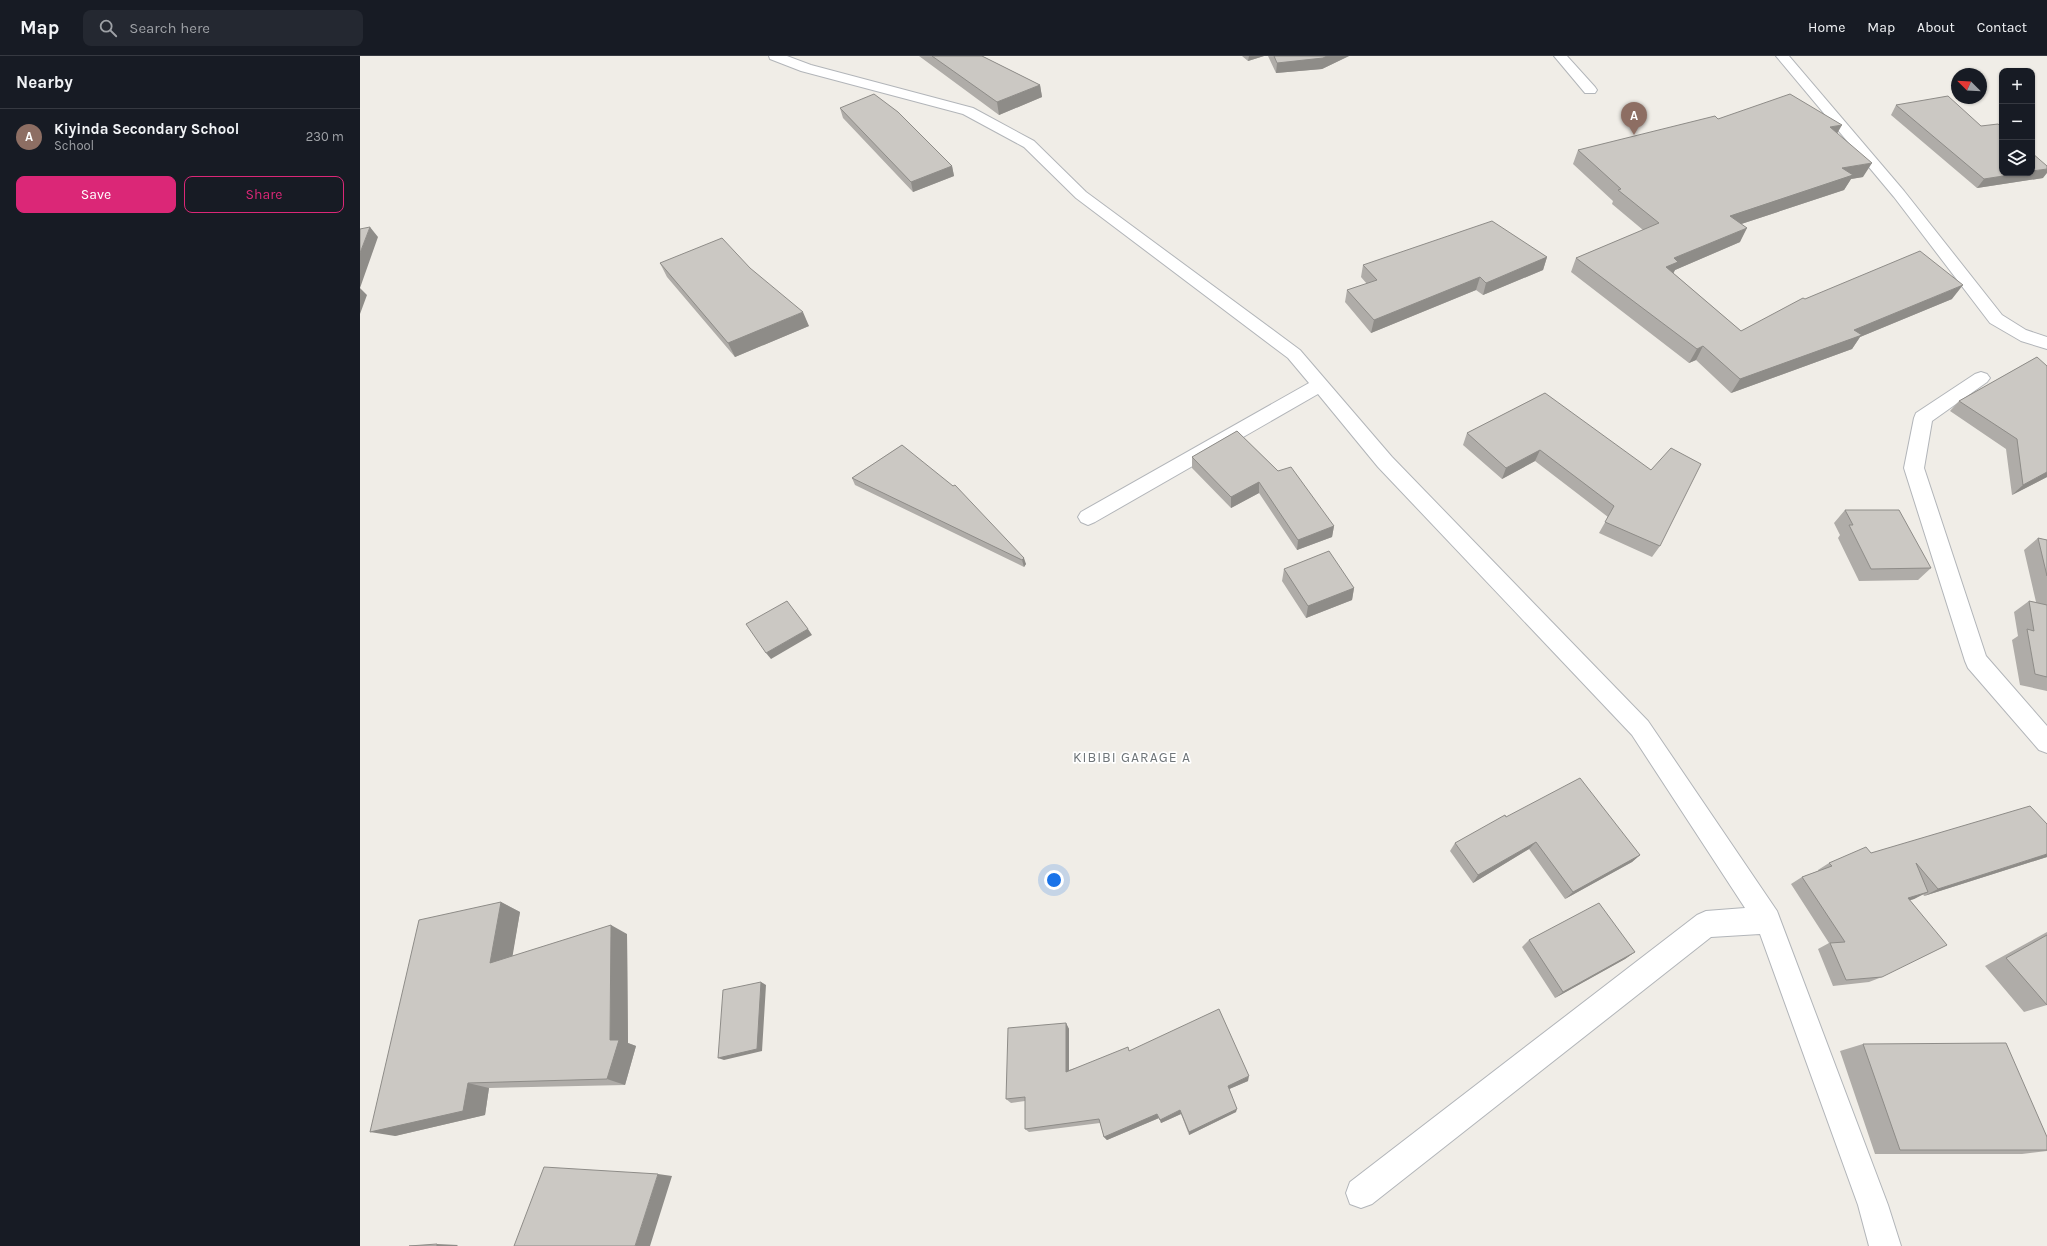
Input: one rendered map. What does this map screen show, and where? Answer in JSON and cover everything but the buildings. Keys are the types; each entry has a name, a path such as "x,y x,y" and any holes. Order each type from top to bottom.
{"street":[{"path":"775,56 806,68 968,111 1029,144 1081,195 1294,354 1385,462 1640,728 1768,920 1873,1205 1885,1246"},
{"path":"1560,56 1590,90"},
{"path":"1782,56 1899,194 1996,319 2013,330 2035,340 2047,343"},
{"path":"1981,378 1923,418 1914,468 1976,661 2047,743"},
{"path":"1088,517 1320,385"},
{"path":"1361,1193 1706,924 1768,920"}],"place":[{"name":"Kiyinda Secondary School","path":"1634,135"}],"district":[{"name":"KIBIBI GARAGE A","path":"1132,757"}]}
